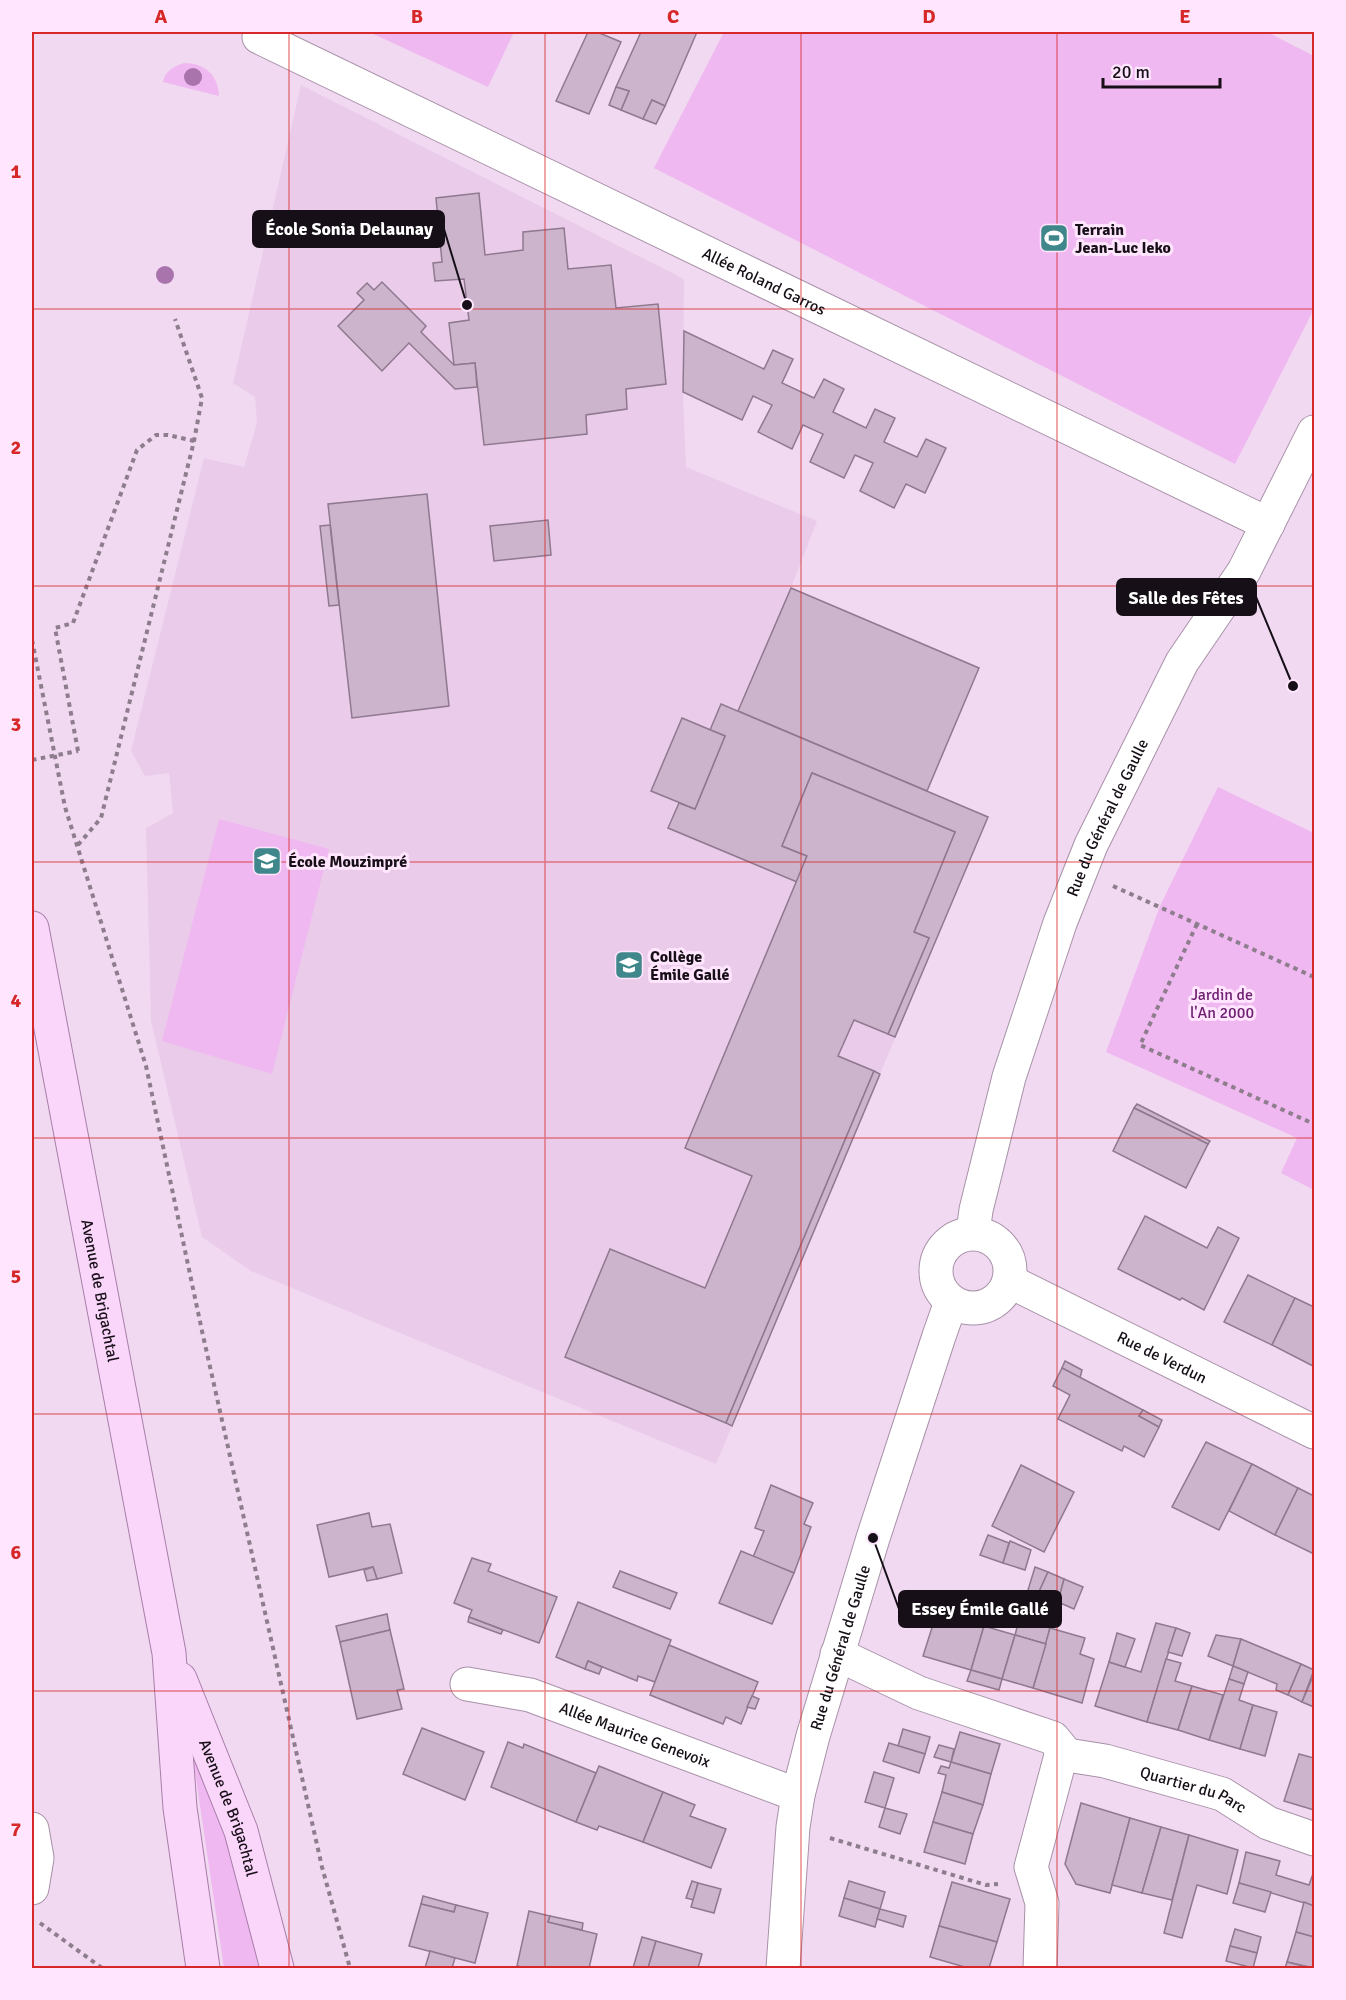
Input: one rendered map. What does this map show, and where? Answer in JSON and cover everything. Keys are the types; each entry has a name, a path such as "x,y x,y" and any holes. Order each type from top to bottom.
{"main road":[{"name":"Avenue de Brigachtal","path":"32,928 169,1653 180,1808 203,1968"},
{"name":"Avenue de Brigachtal","path":"169,1653 241,1831 277,1968"}],"street":[{"name":"Allée Roland Garros","path":"259,37 1268,524"},
{"name":"Rue du Général de Gaulle","path":"973,1233 976,1210 1009,1077 1060,923 1090,844 1182,662 1244,572 1314,432"},
{"path":"973,1233 994,1240 1008,1258 1009,1281 997,1300 977,1309 951,1302 938,1287 936,1262 949,1241 973,1233"},
{"name":"Rue de Verdun","path":"1009,1281 1314,1432"},
{"name":"Rue du Général de Gaulle","path":"783,1968 793,1827 798,1795 837,1654 951,1302"},
{"path":"837,1654 919,1693 1053,1738 1067,1755 1060,1759 1031,1867 1042,1903 1040,1968"},
{"name":"Allée Maurice Genevoix","path":"467,1684 530,1695 798,1795"},
{"name":"Quartier du Parc","path":"1067,1755 1105,1761 1222,1794 1268,1823 1314,1839"},
{"path":"32,1829 37,1858 32,1888"}],"path":[{"path":"78,845 101,818 194,441 202,398 175,319"},
{"path":"32,760 78,751 55,628 73,623 137,450 156,435 168,435 194,441"},
{"path":"32,639 65,807 146,1066 199,1320 322,1867 350,1968"},
{"path":"1080,872 1314,977"},
{"path":"1197,924 1140,1045 1314,1124"},
{"path":"793,1827 986,1884 1035,1881"},
{"path":"32,1917 102,1968"}],"shaded area":[{"path":"301,85 684,279 683,392 686,467 817,521 791,588 979,668 927,791 988,817 716,1464 251,1271 202,1237 151,1021 146,828 173,813 169,773 145,776 131,751 204,458 244,467 257,423 255,397 233,383"}],"green space":[{"path":"369,32 514,32 488,87"},
{"name":"Terrain Jean-Luc Ieko","path":"724,32 1267,32 1314,56 1314,309 1235,464 654,168"},
{"path":"184,63 198,65 209,72 216,82 219,96 163,82 170,70"},
{"name":"Jardin de l'An 2000","path":"1218,787 1314,833 1314,1190 1281,1173 1297,1138 1106,1052 1160,906"},
{"path":"219,819 329,849 272,1074 162,1041"},
{"path":"203,1746 260,1968 224,1968 192,1751"}],"building":[{"path":"588,32 597,32 621,42 589,114 556,101"},
{"path":"641,32 697,32 665,106 652,100 643,119 621,110 629,91 616,87"},
{"path":"616,87 629,91 621,110 609,105"},
{"path":"652,100 665,106 656,124 643,119"},
{"path":"479,193 485,255 523,250 523,232 564,228 568,269 611,265 616,308 658,304 666,384 626,389 627,409 586,415 587,434 484,445 475,363 454,365 449,323 469,320 464,279 435,281 433,263 442,262 436,198"},
{"path":"382,282 426,326 421,332 454,365 475,363 477,387 455,389 409,343 382,371 338,326 364,300 357,293 367,283 374,290"},
{"path":"684,331 764,369 773,350 793,359 782,383 814,398 824,379 844,389 833,412 866,428 875,409 895,418 884,442 917,457 926,439 946,448 925,493 906,484 894,508 860,491 873,463 855,455 844,478 810,462 823,434 803,425 792,449 758,432 772,405 753,396 742,420 683,392"},
{"path":"427,494 449,706 352,718 328,504"},
{"path":"548,520 551,555 494,561 490,526"},
{"path":"330,525 339,605 329,606 320,526"},
{"path":"791,588 979,668 927,791 738,711"},
{"path":"721,704 988,817 895,1037 888,1034 929,938 914,932 955,832 812,773 782,846 807,856 797,882 668,828 679,803 695,809 725,736 710,730"},
{"path":"682,718 725,736 695,809 651,791"},
{"path":"812,773 955,832 914,932 929,938 888,1034 854,1020 838,1056 874,1071 726,1423 565,1357 610,1249 705,1288 752,1176 685,1148 807,856 782,846"},
{"path":"874,1071 880,1074 732,1426 726,1423"},
{"path":"1137,1104 1210,1141 1208,1144 1134,1108"},
{"path":"1134,1108 1208,1144 1186,1188 1113,1151"},
{"path":"1145,1216 1207,1248 1218,1227 1239,1238 1204,1310 1118,1269"},
{"path":"1248,1275 1295,1298 1272,1345 1224,1322"},
{"path":"1295,1298 1314,1307 1313,1366 1272,1345"},
{"path":"1065,1361 1082,1370 1080,1378 1062,1368"},
{"path":"1062,1368 1143,1410 1139,1416 1159,1427 1144,1457 1124,1446 1122,1451 1058,1419 1070,1395 1053,1386"},
{"path":"1143,1410 1162,1420 1159,1427 1139,1416"},
{"path":"1206,1442 1252,1464 1219,1530 1172,1507"},
{"path":"1252,1464 1298,1488 1275,1535 1229,1511"},
{"path":"1021,1465 1074,1492 1044,1552 992,1526"},
{"path":"771,1485 813,1503 804,1524 811,1527 794,1573 753,1557 764,1531 755,1528"},
{"path":"1298,1488 1314,1496 1314,1554 1275,1535"},
{"path":"369,1513 372,1527 390,1524 402,1573 377,1579 373,1567 329,1577 317,1525"},
{"path":"988,1535 1009,1543 1003,1563 980,1555"},
{"path":"1010,1541 1031,1550 1025,1570 1003,1563"},
{"path":"741,1551 794,1573 772,1624 719,1603"},
{"path":"472,1558 491,1564 488,1571 557,1597 539,1643 469,1617 472,1610 454,1603"},
{"path":"373,1567 377,1579 367,1581 364,1570"},
{"path":"1035,1567 1048,1572 1038,1594 1028,1590"},
{"path":"620,1571 677,1593 670,1609 613,1587"},
{"path":"1048,1572 1064,1579 1058,1602 1038,1594"},
{"path":"1064,1579 1083,1587 1074,1609 1058,1602"},
{"path":"578,1602 671,1640 655,1682 638,1676 637,1681 588,1661 585,1669 556,1657"},
{"path":"937,1612 984,1626 971,1670 923,1656"},
{"path":"387,1614 390,1630 340,1642 336,1626"},
{"path":"469,1617 503,1630 501,1634 468,1622"},
{"path":"1019,1620 1050,1628 1046,1644 1015,1635"},
{"path":"1156,1623 1176,1628 1147,1722 1095,1706 1109,1662 1141,1672"},
{"path":"984,1626 1015,1635 1002,1679 971,1670"},
{"path":"1050,1628 1085,1638 1080,1654 1094,1659 1082,1703 1033,1688"},
{"path":"1176,1628 1190,1633 1182,1656 1168,1652"},
{"path":"390,1630 404,1689 397,1690 402,1709 357,1719 340,1642"},
{"path":"1117,1633 1135,1639 1125,1667 1109,1662"},
{"path":"1015,1635 1046,1644 1033,1688 1002,1679"},
{"path":"1216,1635 1241,1639 1233,1666 1208,1656"},
{"path":"1241,1639 1301,1664 1288,1695 1276,1690 1277,1684 1233,1666"},
{"path":"669,1645 758,1682 741,1724 726,1717 723,1724 650,1695"},
{"path":"1166,1659 1181,1663 1175,1681 1192,1686 1178,1730 1147,1722"},
{"path":"588,1661 602,1667 599,1674 585,1669"},
{"path":"1301,1664 1314,1670 1302,1702 1288,1695"},
{"path":"1233,1666 1248,1672 1244,1684 1229,1679"},
{"path":"971,1670 1002,1679 999,1690 967,1681"},
{"path":"1314,1674 1314,1707 1302,1702"},
{"path":"1229,1679 1244,1684 1239,1700 1253,1705 1240,1749 1209,1740"},
{"path":"1192,1686 1223,1695 1209,1740 1178,1730"},
{"path":"752,1696 759,1699 755,1709 747,1707"},
{"path":"1253,1705 1277,1712 1265,1756 1240,1749"},
{"path":"422,1728 484,1752 465,1800 403,1774"},
{"path":"903,1729 930,1737 925,1754 898,1746"},
{"path":"960,1732 1000,1744 991,1774 951,1762"},
{"path":"508,1742 523,1748 524,1744 596,1773 576,1822 491,1787"},
{"path":"889,1743 925,1754 919,1773 883,1761"},
{"path":"939,1745 954,1749 951,1762 934,1757"},
{"path":"1299,1754 1314,1758 1314,1810 1284,1801"},
{"path":"951,1762 991,1774 983,1805 942,1792 946,1775 938,1773 941,1766 949,1768"},
{"path":"599,1766 663,1792 643,1842 599,1826 597,1830 576,1822"},
{"path":"874,1772 894,1778 885,1808 865,1802"},
{"path":"663,1792 695,1805 690,1816 726,1829 711,1868 643,1842"},
{"path":"942,1792 983,1805 973,1834 933,1822"},
{"path":"1081,1803 1130,1818 1110,1893 1076,1884 1065,1864"},
{"path":"885,1808 907,1814 900,1834 879,1827"},
{"path":"1130,1818 1161,1827 1142,1893 1112,1885"},
{"path":"933,1822 973,1834 965,1864 924,1852"},
{"path":"1161,1827 1189,1835 1172,1900 1142,1893"},
{"path":"1189,1835 1238,1850 1227,1894 1197,1885 1182,1938 1164,1933"},
{"path":"1246,1852 1280,1861 1276,1875 1309,1885 1314,1871 1314,1906 1239,1883"},
{"path":"692,1881 698,1883 694,1900 686,1898"},
{"path":"849,1881 885,1892 880,1909 844,1898"},
{"path":"952,1882 1010,1899 997,1942 939,1926"},
{"path":"698,1883 721,1889 714,1913 691,1907"},
{"path":"1239,1883 1271,1892 1265,1912 1233,1903"},
{"path":"423,1896 456,1905 454,1912 421,1904"},
{"path":"844,1898 880,1909 875,1927 839,1916"},
{"path":"1304,1902 1314,1906 1314,1937 1296,1932"},
{"path":"421,1904 454,1912 456,1905 488,1913 475,1963 409,1946"},
{"path":"880,1909 906,1916 903,1927 877,1919"},
{"path":"529,1911 550,1916 548,1922 597,1934 589,1968 517,1966"},
{"path":"550,1916 583,1923 582,1930 548,1922"},
{"path":"939,1926 997,1942 989,1968 968,1968 930,1957"},
{"path":"1235,1929 1261,1937 1257,1953 1230,1946"},
{"path":"1296,1932 1314,1937 1314,1968 1287,1962"},
{"path":"642,1937 656,1941 648,1968 633,1968"},
{"path":"656,1941 702,1954 698,1968 648,1968"},
{"path":"1230,1946 1257,1953 1253,1968 1226,1961"},
{"path":"430,1951 455,1958 452,1968 425,1968"},
{"path":"1287,1962 1311,1968 1285,1968"}],"place":[{"name":"Terrain Jean-Luc Ieko","path":"1054,238"},
{"name":"École Sonia Delaunay","path":"467,305"},
{"name":"Salle des Fêtes","path":"1293,686"},
{"name":"École Mouzimpré","path":"267,861"},
{"name":"Collège Émile Gallé","path":"629,965"},
{"name":"Essey Émile Gallé","path":"873,1538"}]}
